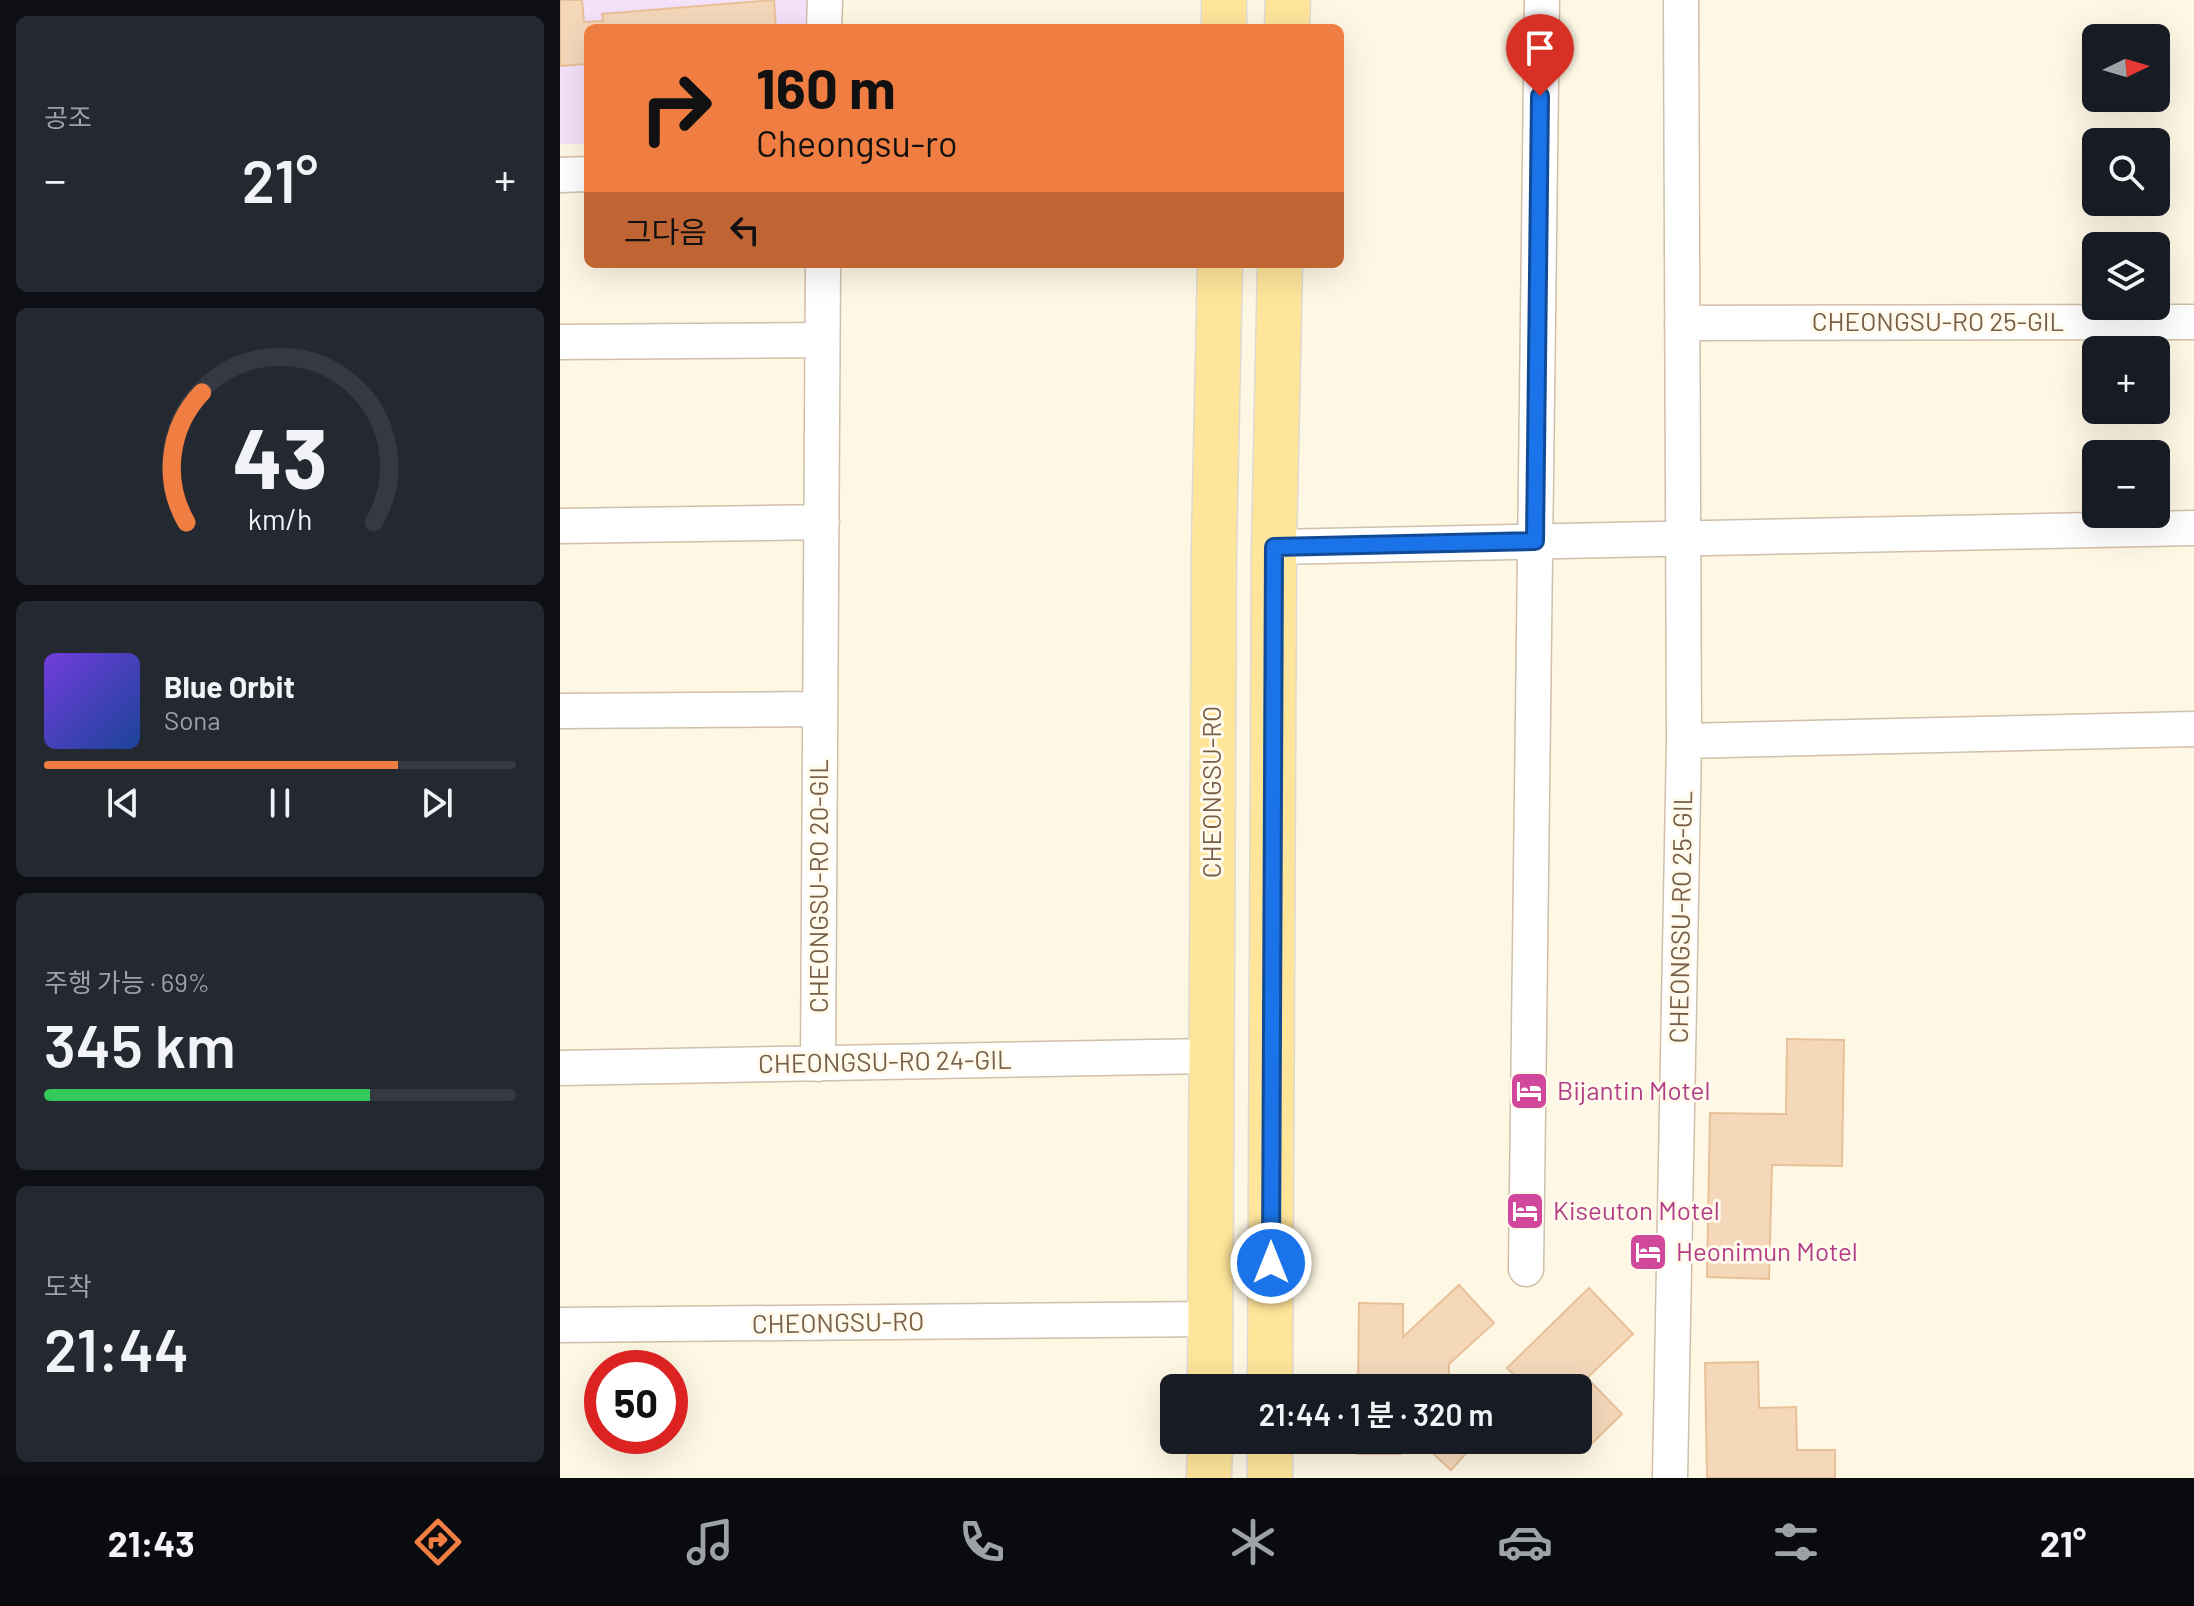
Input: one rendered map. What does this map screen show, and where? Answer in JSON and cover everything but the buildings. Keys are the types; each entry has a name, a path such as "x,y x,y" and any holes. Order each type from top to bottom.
{"main road":[{"path":"1224,0 1224,24"},
{"path":"1287,24 1288,0"},
{"name":"CHEONGSU-RO","path":"1210,1374 1214,545 1220,268"},
{"path":"1270,1374 1274,547 1280,268"},
{"path":"1209,1478 1210,1454"},
{"path":"1270,1454 1270,1478"}],"street":[{"path":"824,24 825,0"},
{"path":"1526,1269 1542,0"},
{"name":"CHEONGSU-RO 25-GIL","path":"1670,1478 1684,741 1681,0"},
{"path":"560,175 584,174"},
{"name":"CHEONGSU-RO 20-GIL","path":"818,1064 823,268"},
{"name":"CHEONGSU-RO 25-GIL","path":"1682,323 2194,322"},
{"path":"560,342 822,340"},
{"path":"560,526 822,522"},
{"path":"1274,547 2194,528"},
{"path":"560,711 820,709"},
{"path":"1684,741 2194,729"},
{"name":"CHEONGSU-RO 24-GIL","path":"560,1068 1210,1056"},
{"name":"CHEONGSU-RO","path":"560,1325 1211,1319"}],"shaded area":[{"path":"560,0 807,0 807,24 584,24 584,144 560,144"}],"place":[{"name":"Bijantin Motel","path":"1529,1091"},
{"name":"Kiseuton Motel","path":"1525,1211"},
{"name":"Heonimun Motel","path":"1648,1252"}],"route":[{"path":"1271,1263 1274,547 1535,541 1540,96"}]}
